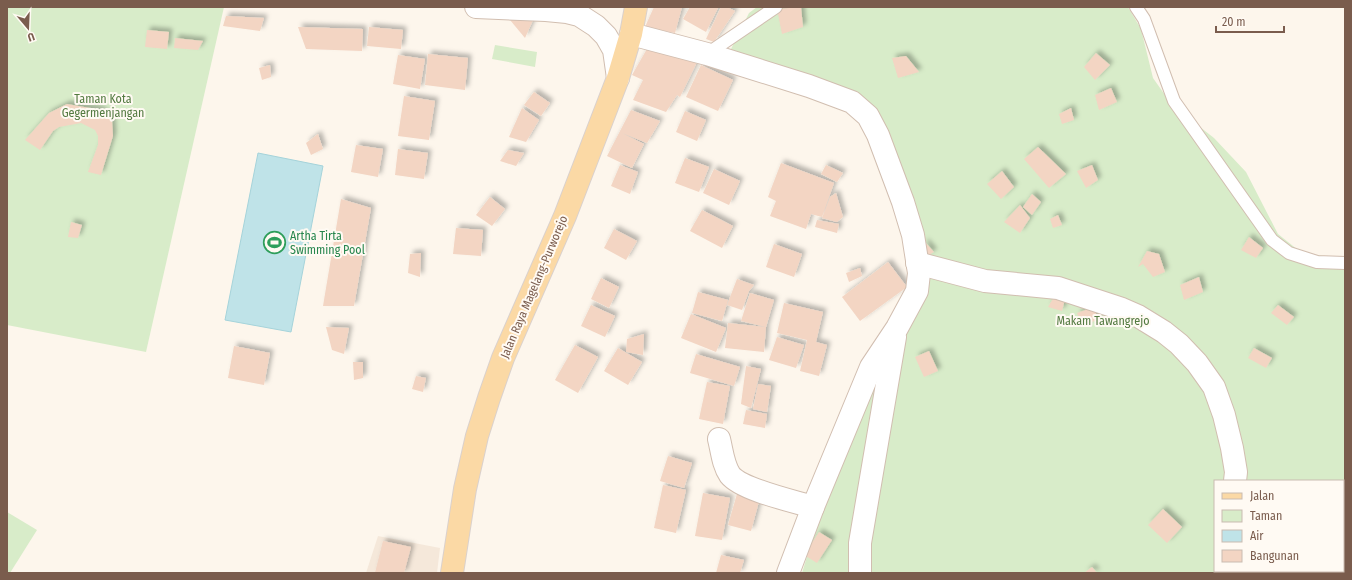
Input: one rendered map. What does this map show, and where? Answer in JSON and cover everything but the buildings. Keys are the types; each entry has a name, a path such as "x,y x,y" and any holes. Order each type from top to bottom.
{"main road":[{"name":"Jalan Raya Magelang-Purworejo","path":"452,573 465,489 477,436 489,398 503,358 565,216 618,78 631,34 636,7"}],"street":[{"path":"476,7 555,8 579,15 588,20 606,36 614,50 618,78"},
{"path":"631,34 707,54 809,86 852,102 862,109 868,116 878,135 903,202 913,234 918,263 917,291 897,328 871,367 813,507 788,573"},
{"path":"918,263 985,281 1058,288 1122,309 1138,316 1164,332 1179,344 1214,387 1224,415 1232,448 1236,472 1235,480"},
{"path":"860,573 860,543 897,328"},
{"path":"719,439 726,469 734,479 741,484 765,493 813,507"}],"lane":[{"path":"707,54 776,7"},
{"path":"1136,7 1144,19 1174,101 1272,240 1290,253 1317,262 1345,263"}],"shaded area":[{"path":"378,536 440,548 437,573 366,573"}],"green space":[{"name":"Taman Kota Gegermenjangan","path":"7,7 224,7 146,352 7,325"},
{"name":"Makam Tawangrejo","path":"757,7 1128,7 1141,29 1153,78 1172,105 1214,138 1246,172 1278,234 1303,254 1345,258 1345,555 1344,480 1214,480 1214,572 1314,572 802,573 834,467 902,331 915,255 859,98 730,51 749,13"},
{"path":"495,45 537,52 535,67 492,59"},
{"path":"7,512 37,530 10,573 7,573"}],"water":[{"name":"Artha Tirta Swimming Pool","path":"258,153 323,166 291,332 225,320"}],"place":[{"name":"Artha Tirta Swimming Pool","path":"274,243"}]}
